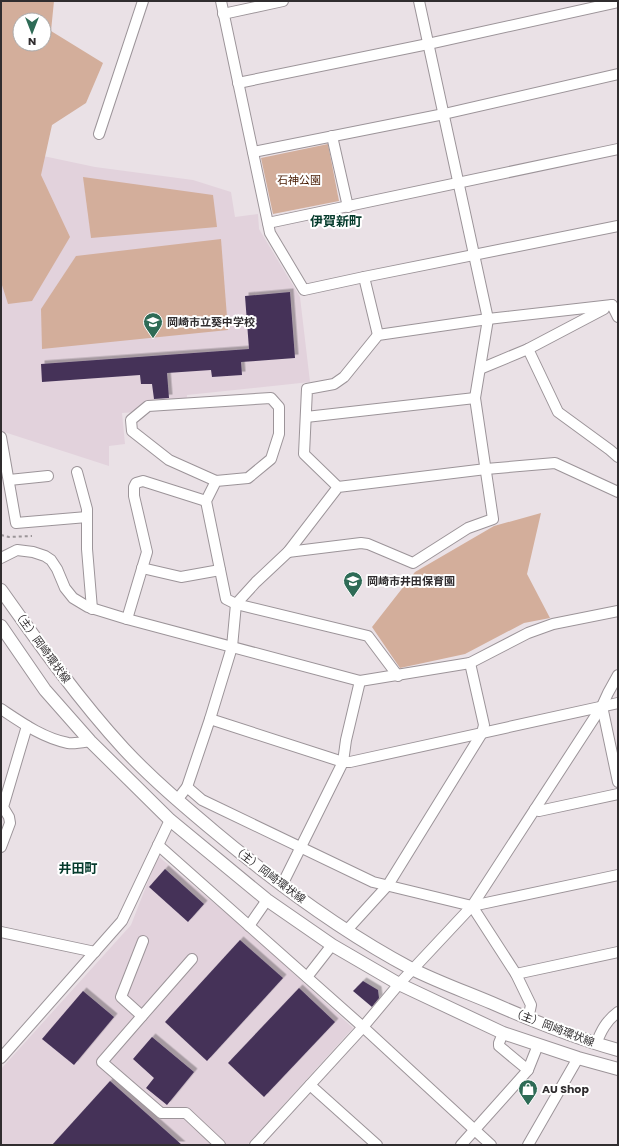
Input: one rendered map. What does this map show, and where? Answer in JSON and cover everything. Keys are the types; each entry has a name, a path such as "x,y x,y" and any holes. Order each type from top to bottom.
{"main road":[{"name":"（主）岡崎環状線","path":"1,590 53,664 89,710 126,751 177,800 282,885 347,930 413,969 528,1019 596,1044 618,1050"},
{"name":"（主）岡崎環状線","path":"1,626 45,690 90,741 170,820 267,900 332,945 399,984 503,1033 578,1058 618,1069"}],"street":[{"path":"99,134 143,1"},
{"path":"221,1 270,233 304,290 618,226"},
{"path":"223,14 283,1"},
{"path":"288,552 361,543 368,544 413,563 468,528 493,519 475,398 488,319 420,1"},
{"path":"238,83 428,44 618,2"},
{"path":"253,152 444,114 618,74"},
{"path":"332,136 348,207"},
{"path":"268,223 460,184 618,149"},
{"path":"364,277 378,335"},
{"path":"338,486 304,454 306,389 334,384 344,377 378,335 488,319 615,304"},
{"path":"615,304 618,317"},
{"path":"480,369 528,349 615,304"},
{"path":"528,349 558,412 610,450 618,458"},
{"path":"271,398 279,407 279,434 271,458 248,478 216,481 168,460 132,431 131,420 148,406 271,398"},
{"path":"306,417 475,398"},
{"path":"1,437 16,523 87,517"},
{"path":"177,800 186,788 210,719 232,647 236,604 256,582 288,552 338,486 486,469 555,463 618,492"},
{"path":"77,472 87,509 87,549 92,609"},
{"path":"9,480 48,476"},
{"path":"127,619 147,552 134,496 134,488 136,483 143,481 206,501"},
{"path":"216,481 206,501 226,599 236,604 368,636 398,676"},
{"path":"1,558 17,550 33,552 45,556 51,560 57,569 65,588 72,598 92,609 360,681 398,676 470,663 528,633 553,624 618,611"},
{"path":"142,568 181,577 220,570"},
{"path":"347,930 388,886 482,733 484,725 470,663"},
{"path":"258,1144 363,1027 399,984 472,906 602,706 618,675"},
{"path":"282,885 343,762 346,740 360,681"},
{"path":"210,719 343,762 350,762 618,703"},
{"path":"602,706 618,782"},
{"path":"1,709 27,726 49,737 70,744 90,741"},
{"path":"1,847 10,823 4,807 27,726"},
{"path":"186,788 202,800 373,882 472,906 618,874"},
{"path":"535,809 539,811 618,794"},
{"path":"1,1058 122,921 170,820"},
{"path":"158,845 363,1027 491,1145"},
{"path":"249,926 267,900"},
{"path":"472,906 516,974 531,1005 528,1019"},
{"path":"1,932 95,952"},
{"path":"142,1016 121,997 143,941"},
{"path":"307,977 332,945"},
{"path":"516,974 618,952"},
{"path":"192,959 102,1062 161,1113 186,1113 220,1145"},
{"path":"596,1044 601,1029 611,1017 618,1012"},
{"path":"503,1033 499,1046 528,1070"},
{"path":"461,1145 528,1070 538,1045"},
{"path":"528,1145 578,1058"},
{"path":"310,1085 377,1145"}],"path":[{"path":"1,535 10,537 32,536"}],"shaded area":[{"name":"岡崎市立葵中学校","path":"1,149 29,153 95,167 193,180 231,192 235,217 258,214 259,229 300,297 310,382 187,395 186,409 122,413 125,444 109,446 109,466 1,431"},
{"path":"158,856 245,929 353,1028 247,1145 1,1145 1,1069 131,925"}],"green space":[{"path":"1,1 54,1 52,21 52,12 12,12 12,52 52,52 52,32 103,63 86,103 52,125 41,175 70,237 32,301 8,304 1,282"},
{"name":"石神公園","path":"328,144 339,201 273,214 261,158"},
{"path":"83,177 213,195 217,227 91,238"},
{"path":"221,239 228,330 42,349 41,309 76,256"},
{"path":"541,513 527,574 550,618 524,623 465,654 400,668 372,627 415,572 494,526"}],"building":[{"path":"290,292 295,358 241,362 242,375 212,377 211,370 167,373 169,398 154,399 152,384 141,384 140,375 42,382 41,364 249,349 245,296"},
{"path":"165,869 204,904 188,922 149,887"},
{"path":"240,940 283,978 207,1061 165,1022"},
{"path":"363,981 378,990 379,998 372,1007 353,991"},
{"path":"299,988 335,1022 264,1097 228,1063"},
{"path":"83,991 114,1017 74,1065 42,1039"},
{"path":"152,1037 194,1072 167,1105 146,1088 154,1078 133,1059"},
{"path":"110,1081 182,1145 52,1145"}],"place":[{"name":"岡崎市立葵中学校","path":"153,339"},
{"name":"岡崎市井田保育園","path":"353,598"},
{"name":"AU Shop","path":"528,1106"}],"district":[{"name":"伊賀新町","path":"336,221"},
{"name":"井田町","path":"78,868"}]}
